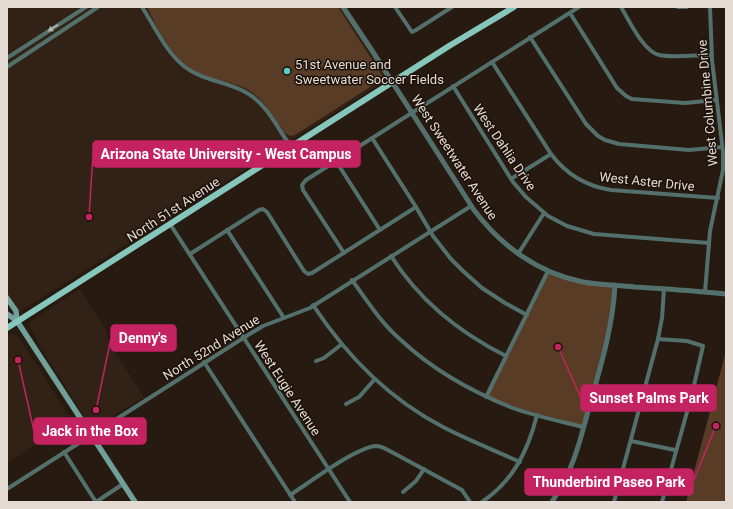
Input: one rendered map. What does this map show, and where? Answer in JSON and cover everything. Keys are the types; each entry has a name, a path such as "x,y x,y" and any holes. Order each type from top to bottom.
{"main road":[{"name":"North 51st Avenue","path":"7,328 449,46 514,7"},
{"path":"7,298 16,311 17,321"},
{"path":"7,314 17,321 134,502"}],"street":[{"path":"7,58 86,7"},
{"path":"7,66 98,7"},
{"path":"142,7 171,52 180,63 194,74 246,92 257,100 291,147"},
{"name":"West Sweetwater Avenue","path":"343,7 393,82 471,206 499,240 518,254 548,271 582,282 726,294"},
{"path":"395,7 412,32 452,7"},
{"path":"344,253 303,190 302,185 306,180 579,7"},
{"path":"621,7 646,46 652,52 667,56 712,55"},
{"path":"678,7 687,7"},
{"name":"West Columbine Drive","path":"705,292 709,243 723,170 712,55 710,7"},
{"path":"570,13 618,88 626,96 632,99 685,103 716,100"},
{"path":"530,37 586,124 598,136 605,140 619,144 689,150 722,147"},
{"name":"West Aster Drive","path":"492,62 550,154 569,173 584,182 600,188 718,198"},
{"name":"West Dahlia Drive","path":"453,86 511,179 526,197 544,213 567,226 594,234 709,243"},
{"path":"372,138 430,231 451,259 472,280 505,303 527,315"},
{"path":"511,179 550,154"},
{"path":"336,161 380,230"},
{"name":"North 52nd Avenue","path":"7,489 204,362 263,326 314,305 471,206"},
{"path":"190,254 259,210 263,209 267,212 304,271 308,274 312,273 416,207"},
{"path":"518,254 544,213"},
{"name":"West Eugie Avenue","path":"170,224 350,502"},
{"path":"227,230 284,318"},
{"path":"391,256 418,291 448,320 480,342 506,356"},
{"path":"486,396 548,271"},
{"path":"352,280 372,309 401,341 443,373 486,396 512,407 584,427"},
{"path":"552,502 568,476 578,451 608,338 614,304 615,285"},
{"path":"614,502 658,339 662,318 664,289"},
{"path":"314,305 342,344 375,379 405,403 441,426 520,462"},
{"path":"658,339 687,341 703,346 692,394 662,502"},
{"path":"316,361 324,358 342,344"},
{"path":"204,362 295,502"},
{"path":"346,404 359,397 375,379"},
{"path":"482,502 501,487 520,462 528,446 537,415"},
{"path":"630,441 676,450"},
{"path":"290,495 355,454 377,446 388,450 462,490 470,502"},
{"path":"64,452 96,502 123,484"},
{"path":"403,492 416,481 424,469"}],"shaded area":[{"path":"7,7 342,7 389,79 19,312 7,293"},
{"name":"51st Avenue and Sweetwater Soccer Fields","path":"147,7 338,7 382,75 381,80 295,135 290,136 285,133 256,95 243,87 195,72 183,63 164,39"},
{"path":"548,271 564,277 615,285 614,304 583,427 537,415 486,397"},
{"path":"80,289 106,330 109,343 144,397 94,428 91,427 29,326 31,321"},
{"path":"13,334 18,336 72,421 7,463 7,336"},
{"path":"726,351 726,502 686,502"}],"place":[{"name":"51st Avenue and Sweetwater Soccer Fields","path":"287,71"},
{"name":"Arizona State University - West Campus","path":"89,217"},
{"name":"Sunset Palms Park","path":"558,347"},
{"name":"Jack in the Box","path":"18,360"},
{"name":"Denny's","path":"96,410"},
{"name":"Thunderbird Paseo Park","path":"716,426"}]}
